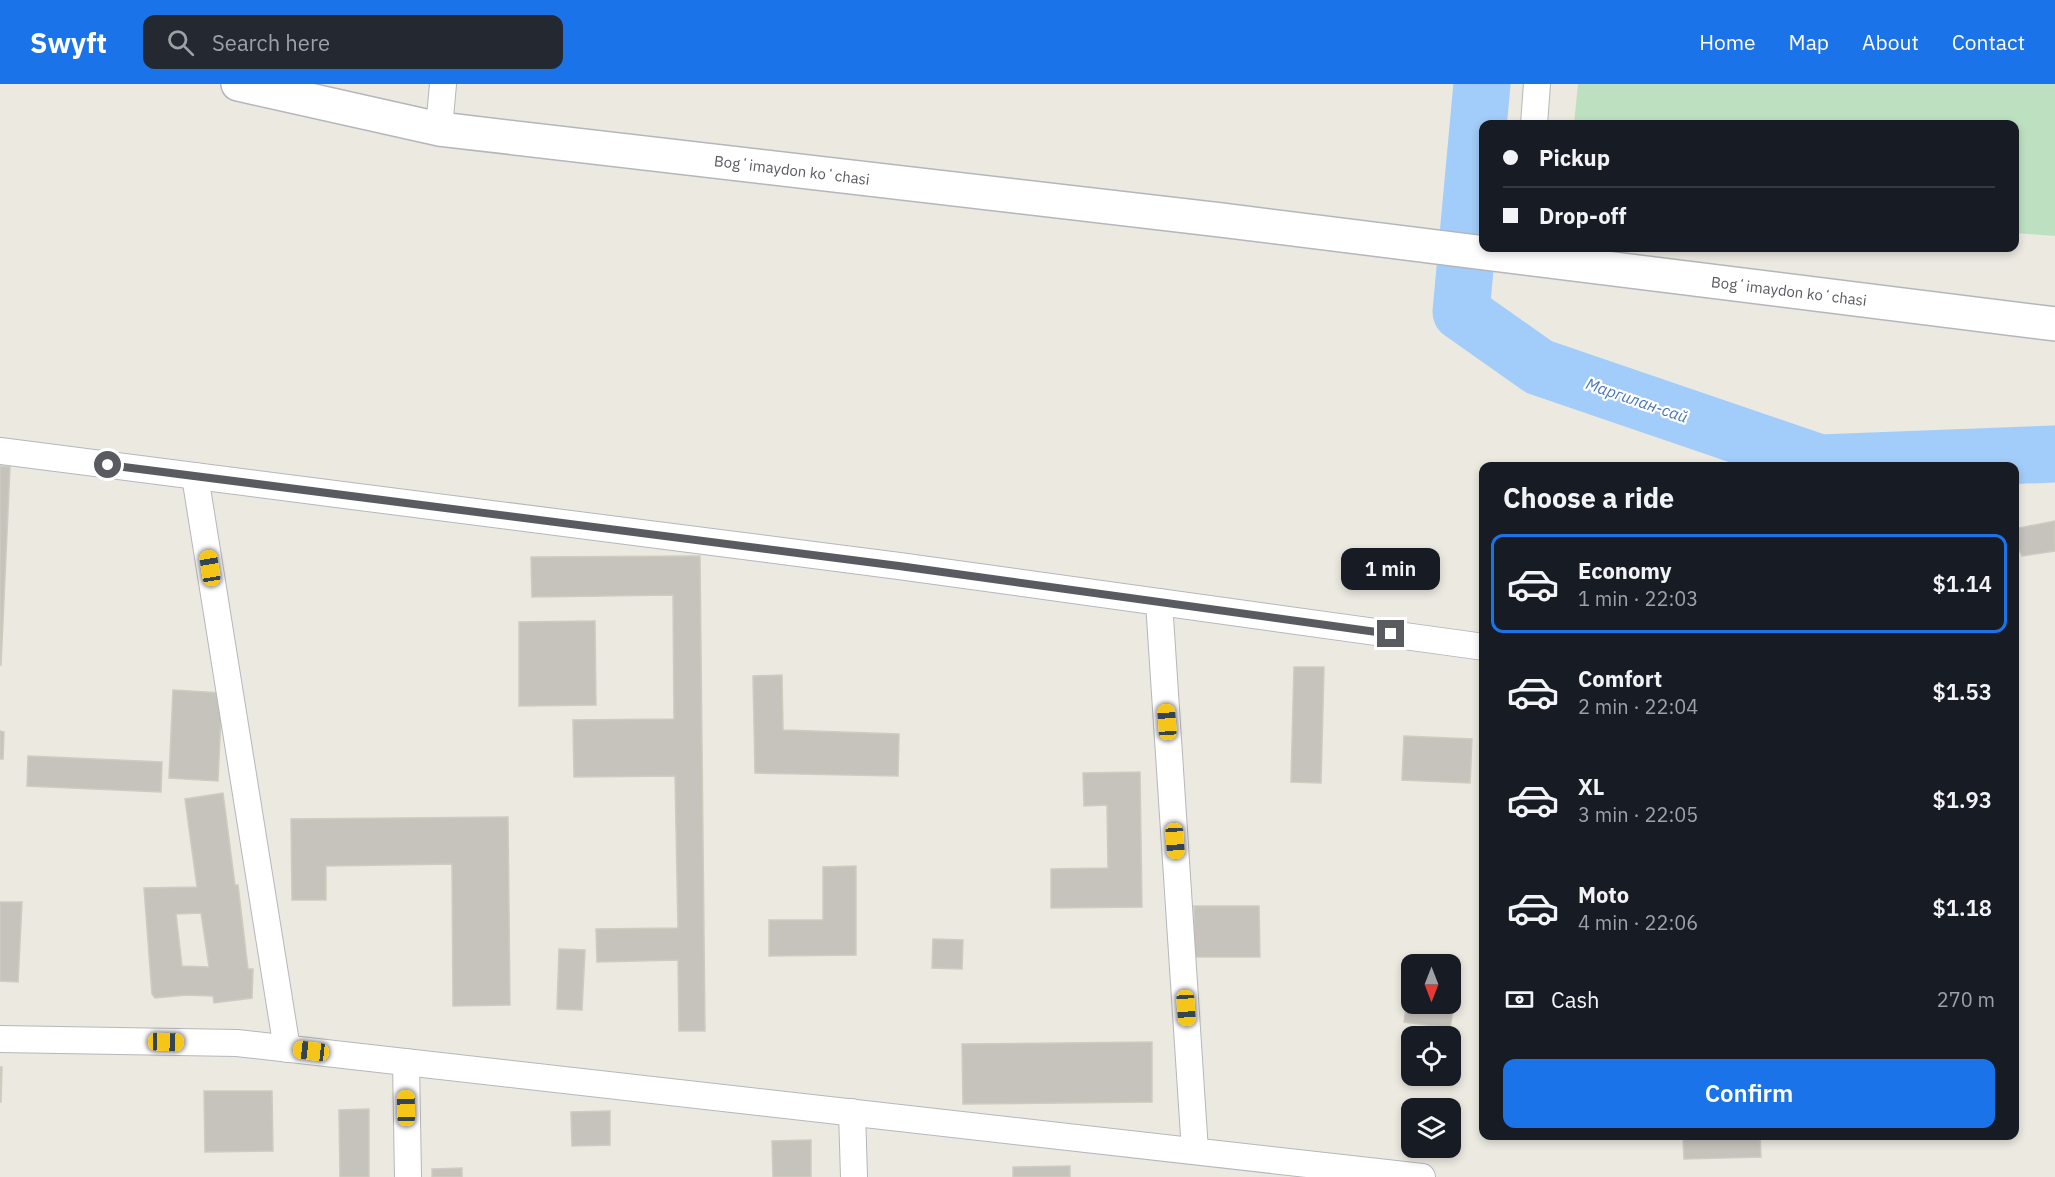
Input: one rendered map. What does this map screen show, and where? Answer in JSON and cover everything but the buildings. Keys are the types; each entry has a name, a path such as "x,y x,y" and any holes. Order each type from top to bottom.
{"main road":[{"name":"Bogʻimaydon koʻchasi","path":"238,84 439,129 1479,249"},
{"name":"Bogʻimaydon koʻchasi","path":"1506,252 2055,324"}],"street":[{"path":"439,129 443,84"},
{"path":"1534,120 1537,84"},
{"path":"0,451 1159,602 1479,646"},
{"path":"195,476 287,1048"},
{"path":"1159,602 1195,1151"},
{"path":"0,1040 237,1043 1195,1151 1306,1170 1422,1177"},
{"path":"406,1062 408,1177"},
{"path":"852,1112 854,1177"}],"green space":[{"path":"1578,84 2055,84 2055,236 2019,233 2019,120 1574,120"}],"waterway":[{"name":"Маргилан-сай","path":"1482,84 1461,312 1539,367 1817,462"},
{"name":"Маргилан-сай","path":"1846,462 2055,454"}],"route":[{"path":"108,465 899,566 1391,634"}]}
